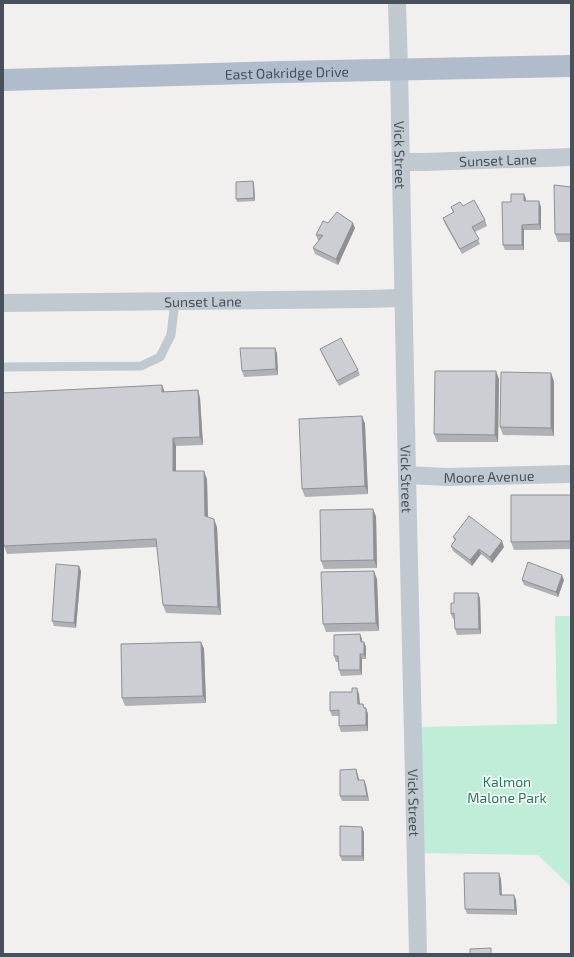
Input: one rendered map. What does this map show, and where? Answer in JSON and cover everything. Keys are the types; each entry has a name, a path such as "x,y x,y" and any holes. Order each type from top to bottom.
{"main road":[{"name":"East Oakridge Drive","path":"3,80 571,66"}],"street":[{"name":"Vick Street","path":"397,3 400,70 403,298 418,954"},
{"name":"Sunset Lane","path":"401,162 571,157"},
{"name":"Sunset Lane","path":"3,303 403,298"},
{"name":"Moore Avenue","path":"407,475 447,477 571,474"}],"lane":[{"path":"3,367 142,366 160,357 171,335 175,301"}],"green space":[{"name":"Kalmon Malone Park","path":"555,616 571,616 571,887 538,855 419,853 416,727 557,724"}],"building":[{"path":"253,181 254,198 236,199 236,182"},
{"path":"554,185 571,187 571,234 555,234"},
{"path":"511,194 524,194 524,201 539,201 539,224 522,225 522,245 503,245 502,202 511,202"},
{"path":"474,200 485,220 472,227 479,239 460,249 443,218 454,212 451,207 460,202 463,206"},
{"path":"337,212 353,223 336,259 313,248 323,235 316,235 323,221 328,223"},
{"path":"341,338 358,370 337,381 320,349"},
{"path":"240,348 275,348 276,369 242,371"},
{"path":"435,371 496,371 495,435 434,434"},
{"path":"501,372 551,373 551,428 500,427"},
{"path":"162,385 162,392 198,390 200,437 173,438 173,471 204,471 205,516 214,519 218,607 163,605 156,539 4,546 3,393"},
{"path":"362,416 365,486 302,489 299,419"},
{"path":"511,495 571,495 571,541 511,542"},
{"path":"373,509 374,560 321,561 320,510"},
{"path":"469,516 502,541 490,557 479,549 470,560 451,546 456,539 453,537"},
{"path":"528,562 562,575 556,592 522,580"},
{"path":"56,564 79,566 74,623 52,621"},
{"path":"374,571 376,623 323,624 321,572"},
{"path":"454,593 478,593 479,629 455,629 454,613 451,614 451,603 454,603"},
{"path":"360,634 361,642 364,642 364,654 360,654 360,670 339,670 338,656 334,656 334,635"},
{"path":"201,642 203,696 122,698 121,644"},
{"path":"352,688 357,688 358,704 363,704 364,708 366,708 366,725 339,726 339,710 330,711 330,692 352,692"},
{"path":"356,769 358,780 364,780 367,796 340,796 340,770"},
{"path":"340,826 362,827 362,856 340,856"},
{"path":"464,873 499,873 500,895 514,895 515,910 465,909"},
{"path":"491,948 491,954 470,954 470,949"}]}
